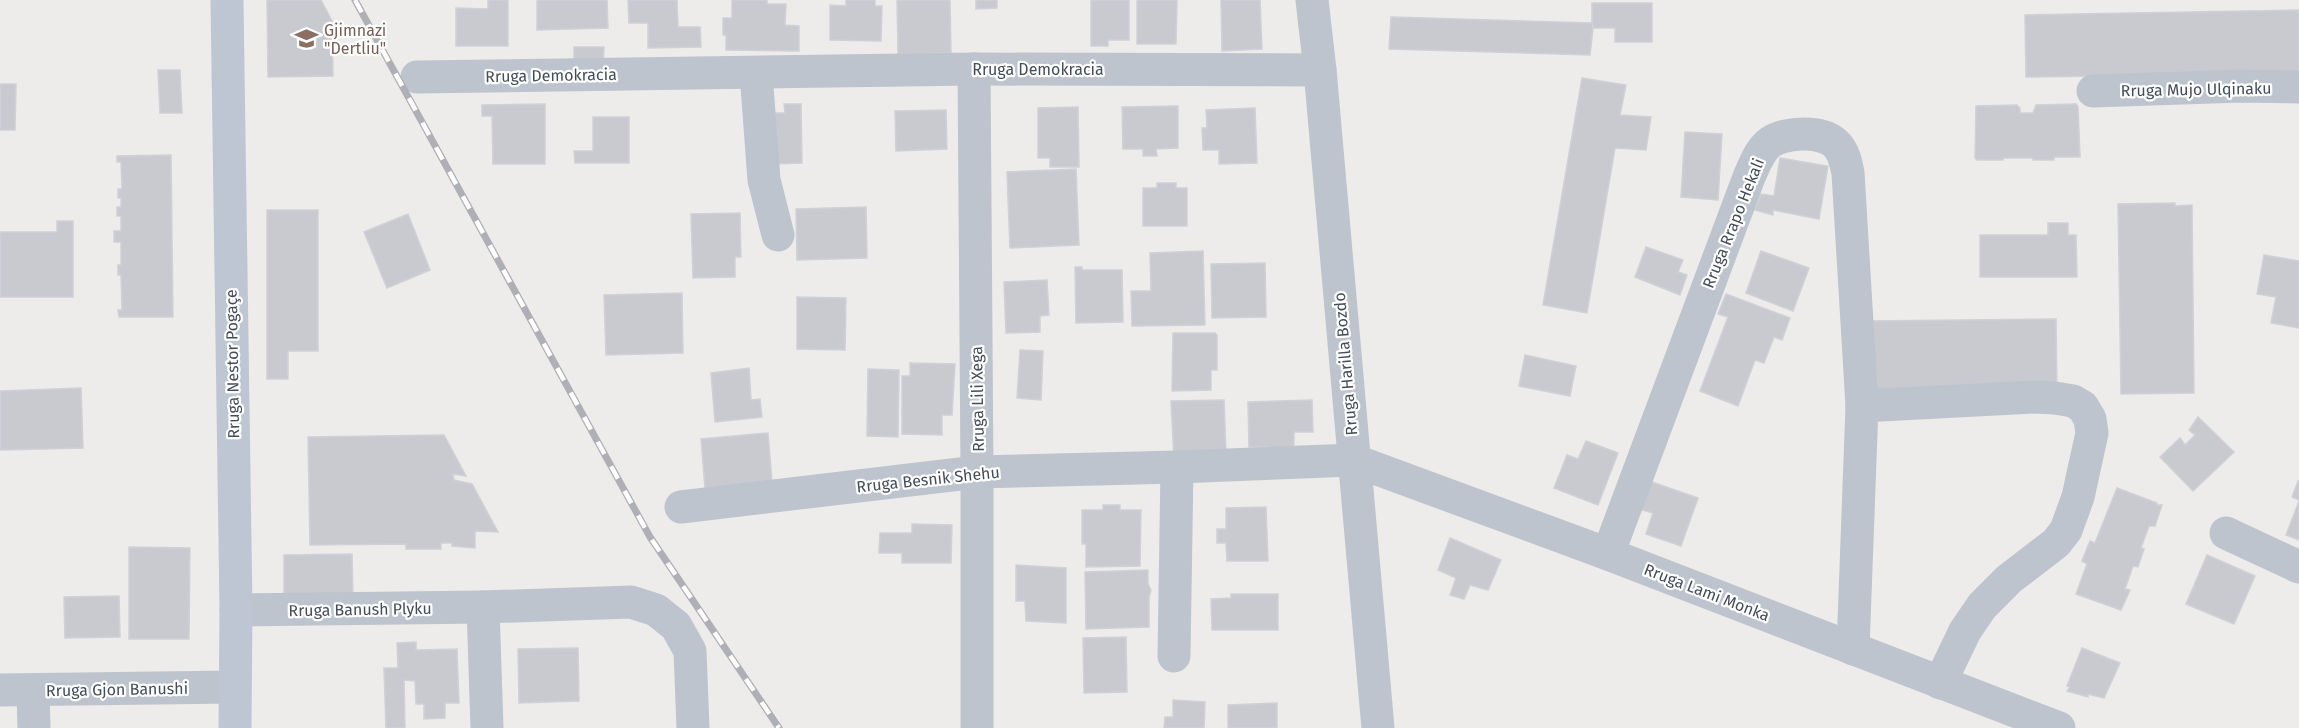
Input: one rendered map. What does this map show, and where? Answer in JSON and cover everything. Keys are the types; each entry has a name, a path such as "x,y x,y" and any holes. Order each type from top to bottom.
{"street":[{"name":"Rruga Nestor Pogaçe","path":"227,0 236,610 235,728"},
{"name":"Rruga Harilla Bozdo","path":"1312,0 1378,728"},
{"name":"Rruga Demokracia","path":"417,77 974,69 1320,70"},
{"name":"Rruga Lili Xega","path":"974,69 977,728"},
{"path":"756,73 764,180 778,235"},
{"name":"Rruga Mujo Ulqinaku","path":"2093,91 2241,86 2299,87"},
{"name":"Rruga Rrapo Hekali","path":"1608,554 1749,177 1766,145 1779,136 1800,134 1820,136 1835,142 1844,155 1848,173 1862,406 1853,649"},
{"path":"1862,406 2034,397 2055,398 2073,401 2083,407 2091,419 2091,433 2078,497 2066,530 2056,543 2009,579 1982,606 1965,631 1940,683"},
{"name":"Rruga Besnik Shehu","path":"681,507 977,472 1353,460"},
{"name":"Rruga Lami Monka","path":"1353,460 1608,554 2059,728"},
{"path":"1174,656 1177,467"},
{"path":"2226,533 2299,567"},
{"name":"Rruga Banush Plyku","path":"236,610 483,607 631,602 656,610 676,626 690,651 693,728"},
{"path":"483,607 487,728"},
{"name":"Rruga Gjon Banushi","path":"0,690 234,687"},
{"path":"33,690 34,728"}],"building":[{"path":"267,0 321,0 332,21 333,76 268,77"},
{"path":"488,0 508,0 508,46 456,46 456,8 488,9"},
{"path":"537,0 607,0 608,28 537,30"},
{"path":"628,0 677,0 678,27 700,27 701,47 648,48 648,23 629,23"},
{"path":"732,0 767,0 767,4 786,4 785,25 799,26 799,51 726,50 723,18 732,18"},
{"path":"846,0 875,0 875,6 882,6 881,41 830,40 830,5 846,6"},
{"path":"897,0 950,0 951,53 898,54"},
{"path":"976,0 997,0 997,8 976,9"},
{"path":"1091,0 1129,0 1129,40 1108,40 1108,46 1091,46"},
{"path":"1137,0 1177,0 1176,44 1137,44"},
{"path":"1221,0 1260,0 1262,49 1222,51"},
{"path":"1592,3 1652,3 1652,42 1615,42 1615,28 1592,28"},
{"path":"2299,10 2299,73 2026,77 2025,15"},
{"path":"1391,17 1592,23 1590,55 1389,49"},
{"path":"574,47 604,47 603,69 574,69"},
{"path":"158,70 180,70 182,113 160,113"},
{"path":"1582,78 1626,85 1620,115 1651,117 1646,150 1615,148 1587,313 1543,305"},
{"path":"0,84 16,84 15,130 0,130"},
{"path":"545,104 545,164 493,164 492,116 482,116 482,105"},
{"path":"784,104 801,104 802,163 771,164 770,113 785,113"},
{"path":"2076,104 2080,157 2054,157 2054,160 2003,158 2003,160 1977,160 1975,158 1976,106 2017,105 2020,113 2033,113 2036,105"},
{"path":"1178,106 1178,148 1156,149 1157,156 1143,156 1143,149 1123,149 1122,107"},
{"path":"1078,107 1079,167 1050,167 1050,158 1038,158 1038,108"},
{"path":"1255,108 1257,163 1219,164 1219,150 1203,150 1202,128 1207,128 1206,110"},
{"path":"946,110 947,149 896,151 895,111"},
{"path":"593,117 629,117 629,163 575,163 574,151 593,151"},
{"path":"1685,132 1722,134 1718,200 1681,197"},
{"path":"171,155 173,317 119,317 118,310 122,310 121,275 118,275 118,265 121,265 121,242 114,242 114,231 121,231 121,216 117,216 117,207 121,207 118,189 122,189 121,162 117,162 117,156"},
{"path":"1780,158 1828,166 1819,219 1773,210 1773,215 1755,210 1761,194 1774,196"},
{"path":"1076,169 1079,245 1010,248 1007,172"},
{"path":"1157,183 1176,183 1176,188 1187,188 1187,226 1143,226 1143,188 1157,188"},
{"path":"2175,203 2175,206 2192,205 2194,393 2121,394 2118,204"},
{"path":"866,207 867,258 797,260 796,209"},
{"path":"267,210 318,210 318,351 288,351 288,379 267,379"},
{"path":"740,213 741,257 735,257 735,277 693,278 691,214"},
{"path":"408,214 430,270 387,288 364,232"},
{"path":"57,221 73,221 73,297 0,297 0,232 57,232"},
{"path":"2048,223 2068,223 2068,235 2076,235 2077,277 1980,277 1980,235 2048,235"},
{"path":"1646,247 1683,260 1678,272 1687,275 1680,295 1635,277"},
{"path":"1203,251 1205,325 1132,326 1131,291 1151,291 1150,253"},
{"path":"1761,251 1809,268 1793,311 1746,293"},
{"path":"2264,255 2299,261 2299,328 2271,323 2276,297 2257,294"},
{"path":"1265,263 1266,317 1212,318 1211,264"},
{"path":"1075,267 1082,267 1082,270 1122,270 1123,322 1076,323"},
{"path":"1047,280 1049,315 1040,316 1040,332 1006,333 1004,282"},
{"path":"682,293 683,353 606,355 604,295"},
{"path":"1726,294 1790,318 1782,340 1774,337 1764,363 1755,360 1738,406 1700,391 1728,317 1718,314"},
{"path":"797,297 846,298 845,350 797,349"},
{"path":"2056,319 2057,394 1866,396 1866,321"},
{"path":"1173,333 1215,333 1217,335 1217,370 1211,370 1211,390 1172,391"},
{"path":"1020,350 1043,351 1041,400 1017,398"},
{"path":"1525,355 1576,366 1570,396 1519,386"},
{"path":"910,363 955,364 952,415 942,415 942,435 902,434 902,376 910,376"},
{"path":"749,368 751,400 760,399 762,417 715,422 711,373"},
{"path":"868,369 899,370 898,437 867,436"},
{"path":"81,388 83,448 0,450 0,391"},
{"path":"1224,400 1226,453 1174,459 1171,401"},
{"path":"1312,400 1313,432 1294,432 1294,453 1267,447 1249,447 1248,402"},
{"path":"2198,417 2234,452 2193,491 2160,457 2180,438 2185,445 2195,435 2189,430"},
{"path":"768,433 772,482 705,488 701,439"},
{"path":"444,435 466,476 453,474 454,480 472,484 498,532 475,531 475,548 452,546 452,543 441,543 441,549 406,549 406,544 310,545 308,437"},
{"path":"1586,441 1618,453 1598,505 1554,488 1567,455 1578,459"},
{"path":"1649,481 1698,498 1681,546 1646,534 1653,513 1639,509"},
{"path":"2299,481 2299,500 2292,497"},
{"path":"2117,488 2162,505 2155,526 2149,526 2141,548 2144,549 2138,567 2133,566 2125,589 2130,590 2121,610 2076,594 2087,564 2082,561 2090,541 2095,543"},
{"path":"2299,501 2299,540 2286,535"},
{"path":"1103,505 1120,505 1120,510 1141,510 1140,566 1086,567 1086,544 1082,544 1082,510 1103,510"},
{"path":"1266,507 1268,561 1227,561 1226,543 1217,543 1217,529 1226,529 1226,508"},
{"path":"912,524 952,525 951,563 902,563 902,553 879,553 880,533 912,533"},
{"path":"1450,538 1501,560 1488,590 1470,585 1464,599 1450,595 1456,578 1438,570"},
{"path":"129,547 190,548 189,639 129,639"},
{"path":"352,554 353,599 284,600 284,555"},
{"path":"2207,555 2255,576 2234,624 2186,604"},
{"path":"1016,565 1066,568 1066,623 1026,621 1025,601 1016,601"},
{"path":"1148,570 1148,584 1151,590 1149,627 1086,629 1085,572"},
{"path":"1231,594 1278,594 1278,630 1212,630 1211,599 1231,598"},
{"path":"119,596 120,637 65,638 64,597"},
{"path":"1126,637 1127,692 1084,693 1083,638"},
{"path":"416,642 416,650 457,649 459,703 445,703 445,718 424,719 424,704 416,704 415,681 404,680 405,728 386,728 384,668 398,668 397,643"},
{"path":"578,648 579,701 519,703 518,649"},
{"path":"2082,648 2120,663 2104,698 2088,694 2088,697 2067,691"},
{"path":"1173,700 1205,702 1204,728 1164,728 1165,717 1173,717"},
{"path":"1277,703 1277,728 1228,728 1228,705"}],"railway":[{"path":"355,0 650,537 779,728"}],"place":[{"name":"Gjimnazi \"Dertliu\"","path":"306,39"}]}
